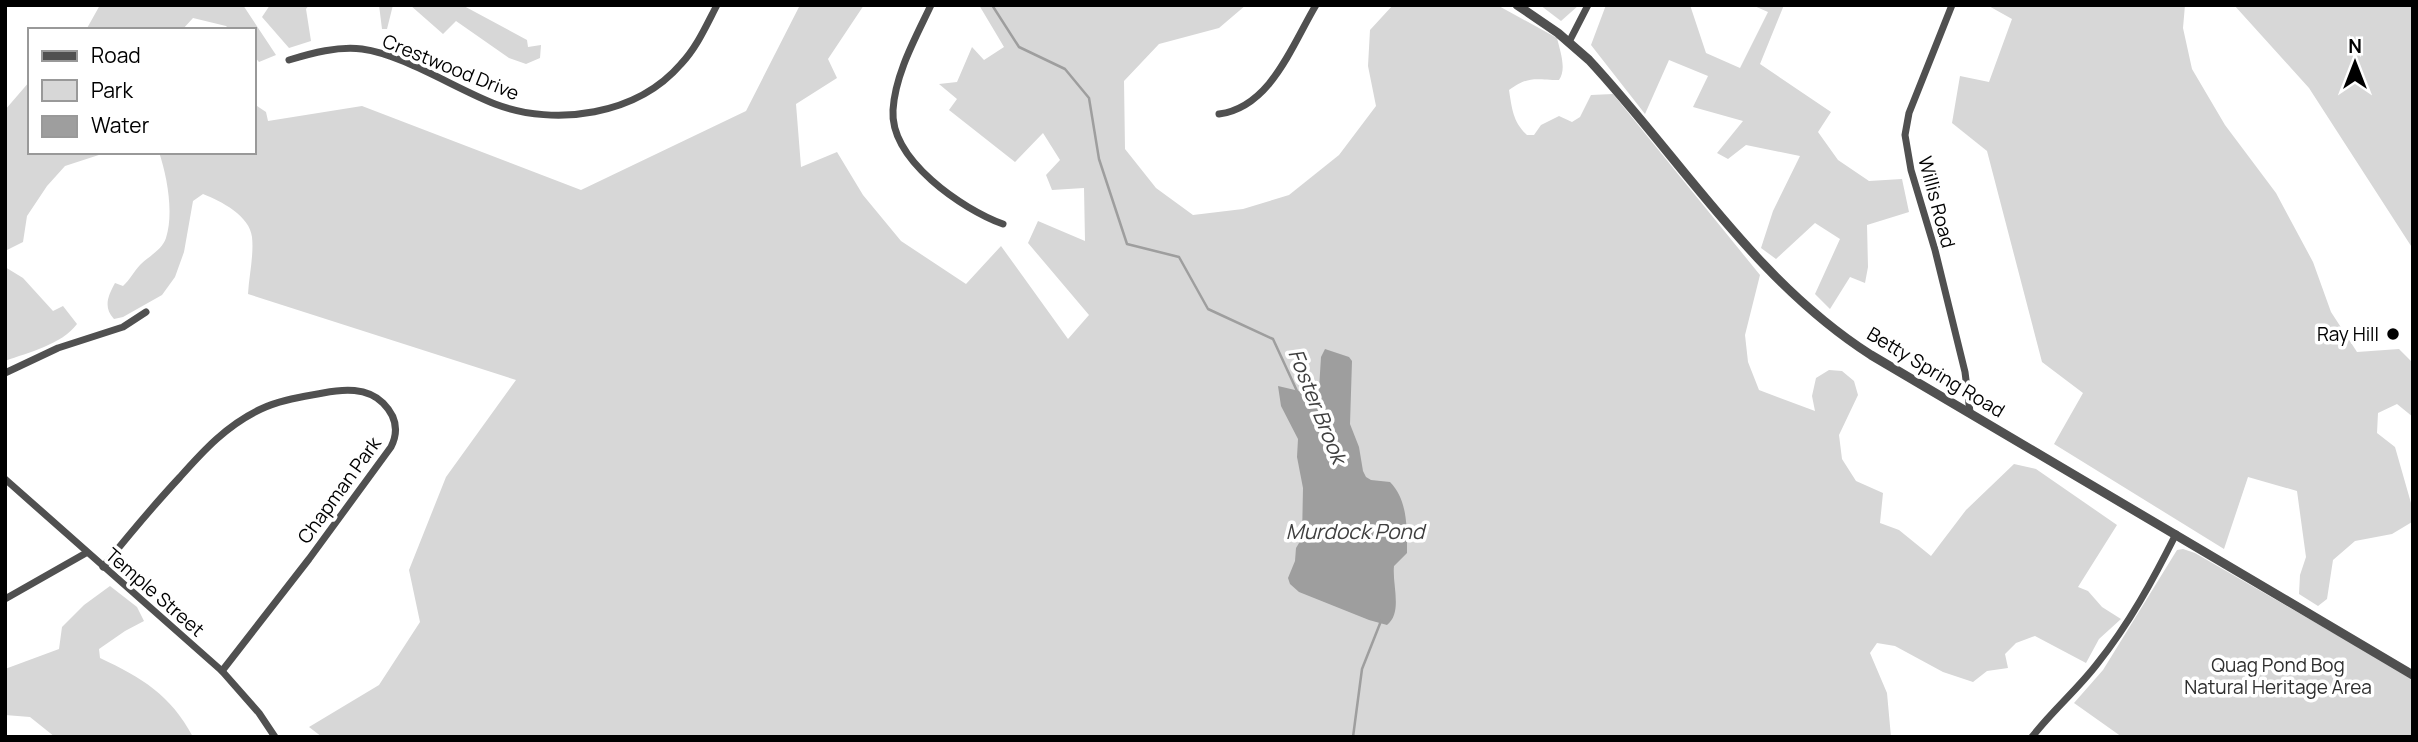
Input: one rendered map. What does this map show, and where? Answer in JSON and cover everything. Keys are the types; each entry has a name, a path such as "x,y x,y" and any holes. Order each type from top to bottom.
{"street":[{"name":"Crestwood Drive","path":"289,60 317,52 363,49 388,56 512,110 540,114 577,114 625,103 660,85 687,58 717,5"},
{"path":"931,5 897,86 893,110 897,133 918,165 939,186 982,216 1003,224"},
{"path":"1219,114 1247,105 1264,90 1316,5"},
{"name":"Betty Spring Road","path":"1517,5 1569,42 1608,80 1758,258 1799,299 1854,344 2413,675"},
{"path":"1569,42 1588,5"},
{"name":"Willis Road","path":"1952,5 1909,113 1905,135 1911,170 1965,372 1970,412"},
{"path":"5,373 58,348 123,327 146,312"},
{"name":"Chapman Park","path":"103,567 145,514 209,444 241,420 280,402 334,390 363,392 379,400 389,410 395,424 395,438 391,447 222,671"},
{"name":"Temple Street","path":"5,479 222,671 259,713 275,737"},
{"path":"2032,737 2048,716 2087,677 2117,637 2147,590 2176,534"},
{"path":"5,599 86,553"}],"green space":[{"path":"100,5 243,5 276,55 259,62 256,58 256,28 228,28 193,18 184,28 87,28"},
{"path":"270,5 309,5 306,9 311,41 289,48 262,17"},
{"path":"379,5 393,5 387,29 382,29"},
{"path":"410,5 462,5 527,40 528,47 541,45 540,58 526,64 509,58 456,21 443,34"},
{"path":"800,5 864,5 828,59 837,78 796,104 801,167 837,152 863,195 901,241 966,284 1001,246 1068,339 1089,315 1028,243 1038,221 1085,241 1084,188 1052,190 1046,175 1060,160 1043,133 1015,162 949,110 957,99 939,84 957,82 972,47 984,60 1004,47 979,5 1246,5 1219,28 1159,44 1124,81 1125,149 1156,188 1193,215 1243,209 1289,195 1339,155 1376,106 1368,66 1370,30 1393,5 1497,5 1557,38 1561,54 1563,65 1559,80 1528,80 1509,90 1512,109 1522,130 1527,135 1534,135 1541,125 1559,116 1572,122 1580,117 1591,95 1613,94 1760,275 1745,335 1748,362 1759,390 1815,411 1812,396 1816,378 1829,370 1842,371 1854,381 1858,395 1839,435 1842,459 1856,481 1883,493 1880,523 1899,530 1931,556 1966,510 2014,464 2036,469 2117,525 2078,587 2088,591 2102,607 2121,619 2099,639 2086,663 2035,636 2016,643 2005,654 2008,668 1987,671 1973,682 1943,672 1895,646 1877,643 1870,653 1887,693 1891,737 322,737 309,727 379,685 420,622 409,570 446,477 516,380 248,294 252,251 250,229 234,210 203,194 193,201 184,252 175,277 162,295 123,317 114,319 108,301 115,283 123,286 140,265 162,246 166,238 168,195 160,154 256,154 256,105 266,112 268,121 362,106 581,190 746,111"},
{"path":"1540,5 1579,5 1561,21"},
{"path":"1606,5 1690,5 1706,53 1740,68 1768,12 1752,5 1784,5 1760,64 1831,112 1818,132 1838,160 1869,181 1902,179 1909,212 1867,225 1868,267 1865,283 1850,277 1830,309 1815,294 1840,239 1815,223 1776,259 1761,248 1773,211 1800,156 1746,145 1728,159 1717,153 1743,121 1693,107 1708,76 1669,60 1645,114 1591,45"},
{"path":"1987,5 2185,5 2183,28 2192,69 2225,125 2276,193 2313,262 2331,312 2357,352 2399,349 2413,363 2413,417 2397,404 2378,413 2377,433 2395,447 2411,503 2412,522 2392,534 2355,541 2333,560 2327,599 2318,606 2299,594 2300,575 2306,557 2297,491 2248,477 2224,549 2054,444 2083,393 2042,362 1987,151 1952,123 1960,76 1989,82 2012,19"},
{"path":"2234,5 2413,5 2413,249 2309,88"},
{"path":"28,83 28,154 102,154 65,166 47,186 27,216 23,242 5,251 5,110"},
{"path":"5,267 23,278 53,311 63,306 77,324 54,343 5,361"},
{"name":"Quag Pond Bog Natural Heritage Area","path":"2177,550 2195,553 2413,679 2413,737 2122,737 2074,703 2103,670"},
{"path":"110,586 137,607 144,621 99,649 100,658 142,680 165,698 193,737 55,737 30,717 5,715 5,669 59,649 62,627 84,605"}],"water":[{"name":"Murdock Pond","path":"1325,349 1349,357 1352,361 1350,424 1359,447 1363,471 1371,480 1390,482 1403,506 1407,553 1394,566 1396,606 1392,620 1387,625 1299,592 1290,584 1288,578 1295,561 1296,548 1302,538 1303,488 1297,457 1298,439 1281,406 1278,386 1312,394 1319,389 1321,357"}],"waterway":[{"name":"Foster Brook","path":"992,5 1019,47 1065,69 1089,98 1099,159 1127,244 1179,257 1208,309 1273,339 1297,391"},
{"name":"Foster Brook","path":"1353,737 1362,669 1381,621"}],"place":[{"name":"Ray Hill","path":"2393,334"}]}
